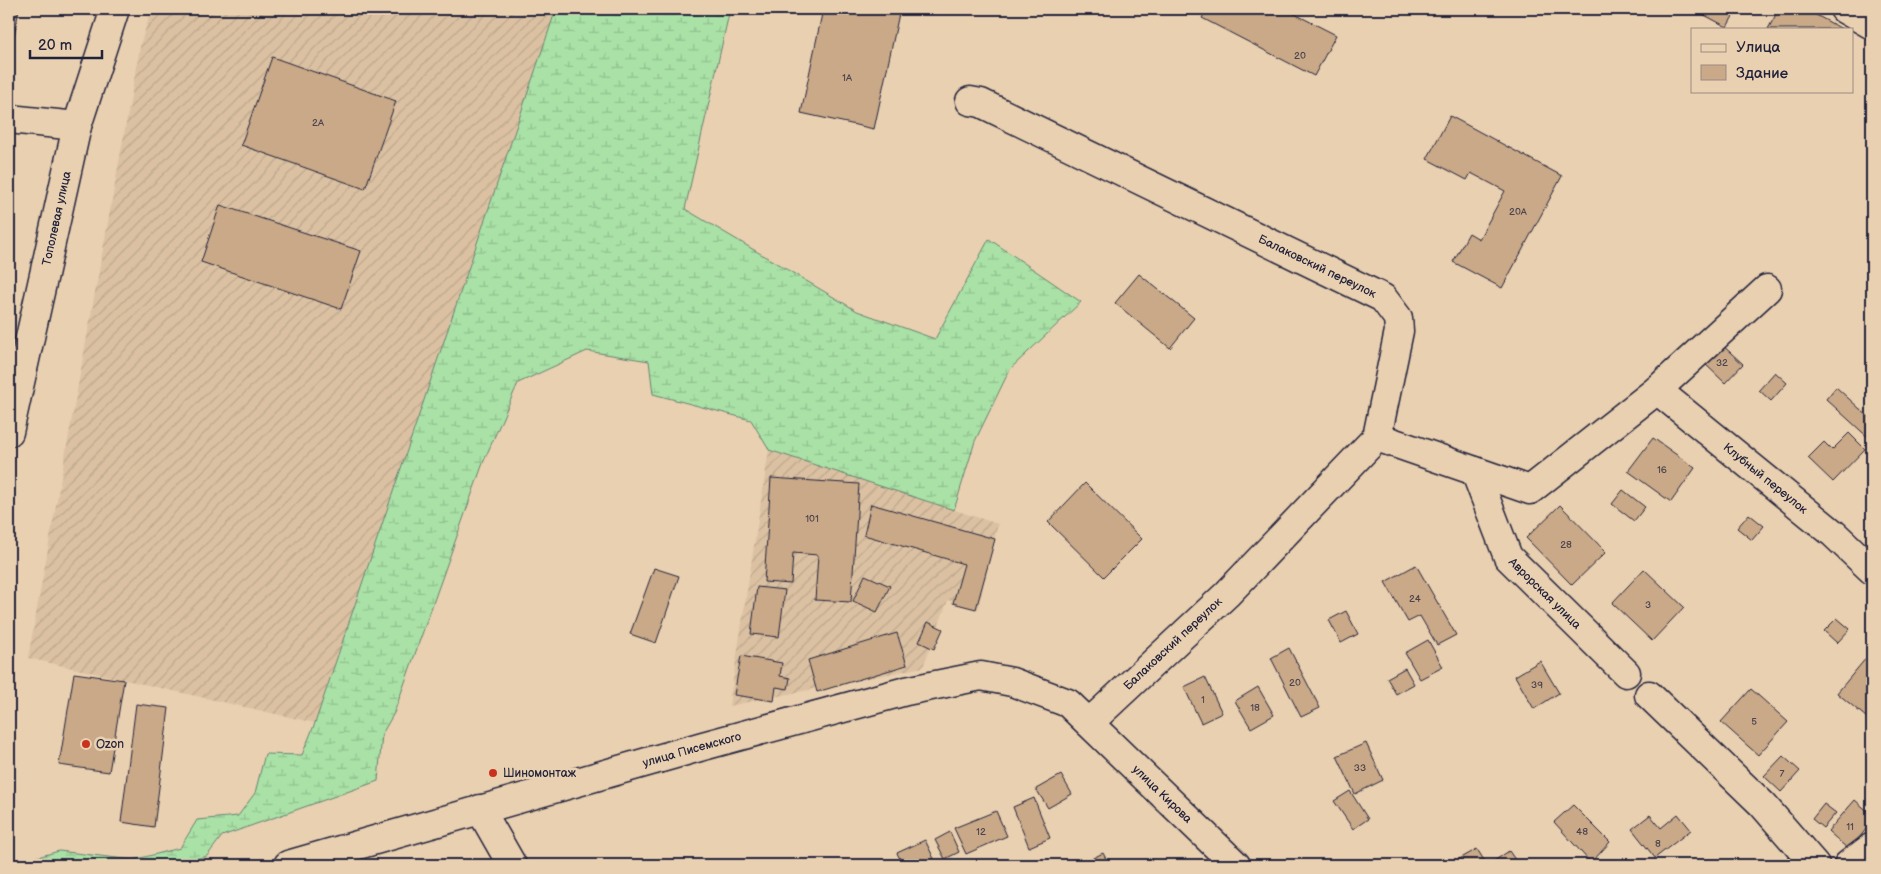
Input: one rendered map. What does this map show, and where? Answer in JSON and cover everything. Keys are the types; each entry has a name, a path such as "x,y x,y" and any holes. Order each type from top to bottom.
{"street":[{"name":"Тополевая улица","path":"9,432 78,126 114,9"},
{"path":"1844,9 1872,25"},
{"name":"Балаковский переулок","path":"970,101 981,102 1384,298 1398,318 1399,330 1377,437 1227,594 1089,723"},
{"path":"9,119 78,126"},
{"path":"1377,437 1530,490 1657,390 1767,289"},
{"name":"Клубный переулок","path":"1657,390 1834,534 1872,570"},
{"name":"Аврорская улица","path":"1475,471 1508,557 1626,673"},
{"name":"улица Писемского","path":"288,865 703,746 906,691 981,676 1012,682 1068,703 1089,723"},
{"path":"1649,695 1763,805 1815,865"},
{"name":"улица Кирова","path":"1089,723 1236,865"},
{"path":"480,810 512,865"},
{"path":"1848,865 1872,847"}],"shaded area":[{"path":"152,9 556,9 315,723 28,658 141,42"},
{"path":"769,450 998,524 978,609 948,600 923,667 729,706"}],"green space":[{"path":"556,9 730,9 685,209 857,311 935,339 989,239 1081,302 1010,369 975,441 954,510 769,450 751,420 653,394 649,361 587,351 518,383 483,463 394,713 382,734 378,781 222,836 207,856 172,865 28,865 27,860 59,851 133,860 180,848 197,820 238,816 255,793 265,754 302,755 315,723"}],"building":[{"path":"9,9 19,9 9,65"},
{"path":"823,9 900,9 874,129 801,113"},
{"path":"1207,9 1285,9 1336,35 1314,76 1202,18"},
{"path":"1693,9 1737,9 1727,27"},
{"path":"1779,9 1805,9 1840,28 1769,28"},
{"path":"272,57 396,101 365,189 241,145"},
{"path":"1450,116 1562,176 1502,288 1453,262 1469,233 1479,239 1505,191 1471,173 1467,180 1427,159"},
{"path":"220,205 361,251 341,309 201,262"},
{"path":"1139,274 1194,318 1170,348 1115,303"},
{"path":"1720,343 1743,364 1725,383 1702,361"},
{"path":"1775,372 1787,383 1771,401 1759,390"},
{"path":"1836,387 1872,420 1872,441 1826,399"},
{"path":"1849,433 1865,449 1833,482 1808,458 1824,442 1832,450"},
{"path":"1653,438 1695,468 1671,502 1628,471"},
{"path":"771,478 859,484 851,602 815,600 818,555 793,553 791,584 764,582"},
{"path":"1085,483 1142,539 1104,577 1048,522"},
{"path":"1623,490 1645,507 1634,521 1612,504"},
{"path":"871,504 995,539 976,609 953,603 964,564 864,535"},
{"path":"1560,505 1606,552 1572,585 1526,538"},
{"path":"1749,514 1764,526 1752,540 1737,528"},
{"path":"1416,565 1456,635 1437,645 1420,616 1408,622 1385,582"},
{"path":"654,568 679,576 656,643 630,634"},
{"path":"1644,569 1684,607 1652,641 1612,603"},
{"path":"865,575 890,586 877,612 853,601"},
{"path":"757,587 785,590 779,637 751,634"},
{"path":"1346,611 1358,634 1341,643 1329,620"},
{"path":"1837,618 1850,629 1837,643 1824,631"},
{"path":"928,622 943,629 934,649 919,642"},
{"path":"897,633 907,665 817,692 808,660"},
{"path":"1428,640 1443,667 1420,679 1405,653"},
{"path":"1289,648 1320,708 1301,717 1271,658"},
{"path":"1872,651 1872,722 1837,693"},
{"path":"741,656 782,663 780,676 790,678 788,689 776,687 774,701 734,695"},
{"path":"1540,661 1559,693 1534,709 1515,676"},
{"path":"1405,668 1414,684 1396,694 1387,678"},
{"path":"74,673 124,680 109,772 59,765"},
{"path":"1205,677 1222,713 1201,723 1184,687"},
{"path":"1258,687 1274,715 1251,728 1235,701"},
{"path":"1751,689 1788,722 1758,755 1721,722"},
{"path":"136,704 169,708 154,827 121,822"},
{"path":"1366,743 1383,780 1355,794 1337,756"},
{"path":"1783,756 1800,771 1781,792 1764,776"},
{"path":"1061,775 1072,794 1048,808 1036,789"},
{"path":"1350,791 1368,819 1353,829 1334,801"},
{"path":"1034,798 1050,838 1029,847 1013,807"},
{"path":"1855,800 1872,815 1872,822 1849,850 1828,831"},
{"path":"1824,804 1836,813 1823,828 1812,819"},
{"path":"1573,805 1610,842 1591,863 1554,822"},
{"path":"996,811 1007,836 966,854 954,828"},
{"path":"1678,814 1691,830 1655,858 1632,829 1650,815 1661,828"},
{"path":"950,832 959,852 945,859 935,840"},
{"path":"925,840 937,865 903,865 897,853"},
{"path":"1477,849 1487,865 1449,865"},
{"path":"1509,851 1518,864 1497,865 1494,861"},
{"path":"1103,853 1109,865 1079,865"}],"place":[{"name":"Ozon","path":"86,744"},
{"name":"Шиномонтаж","path":"493,773"}]}
